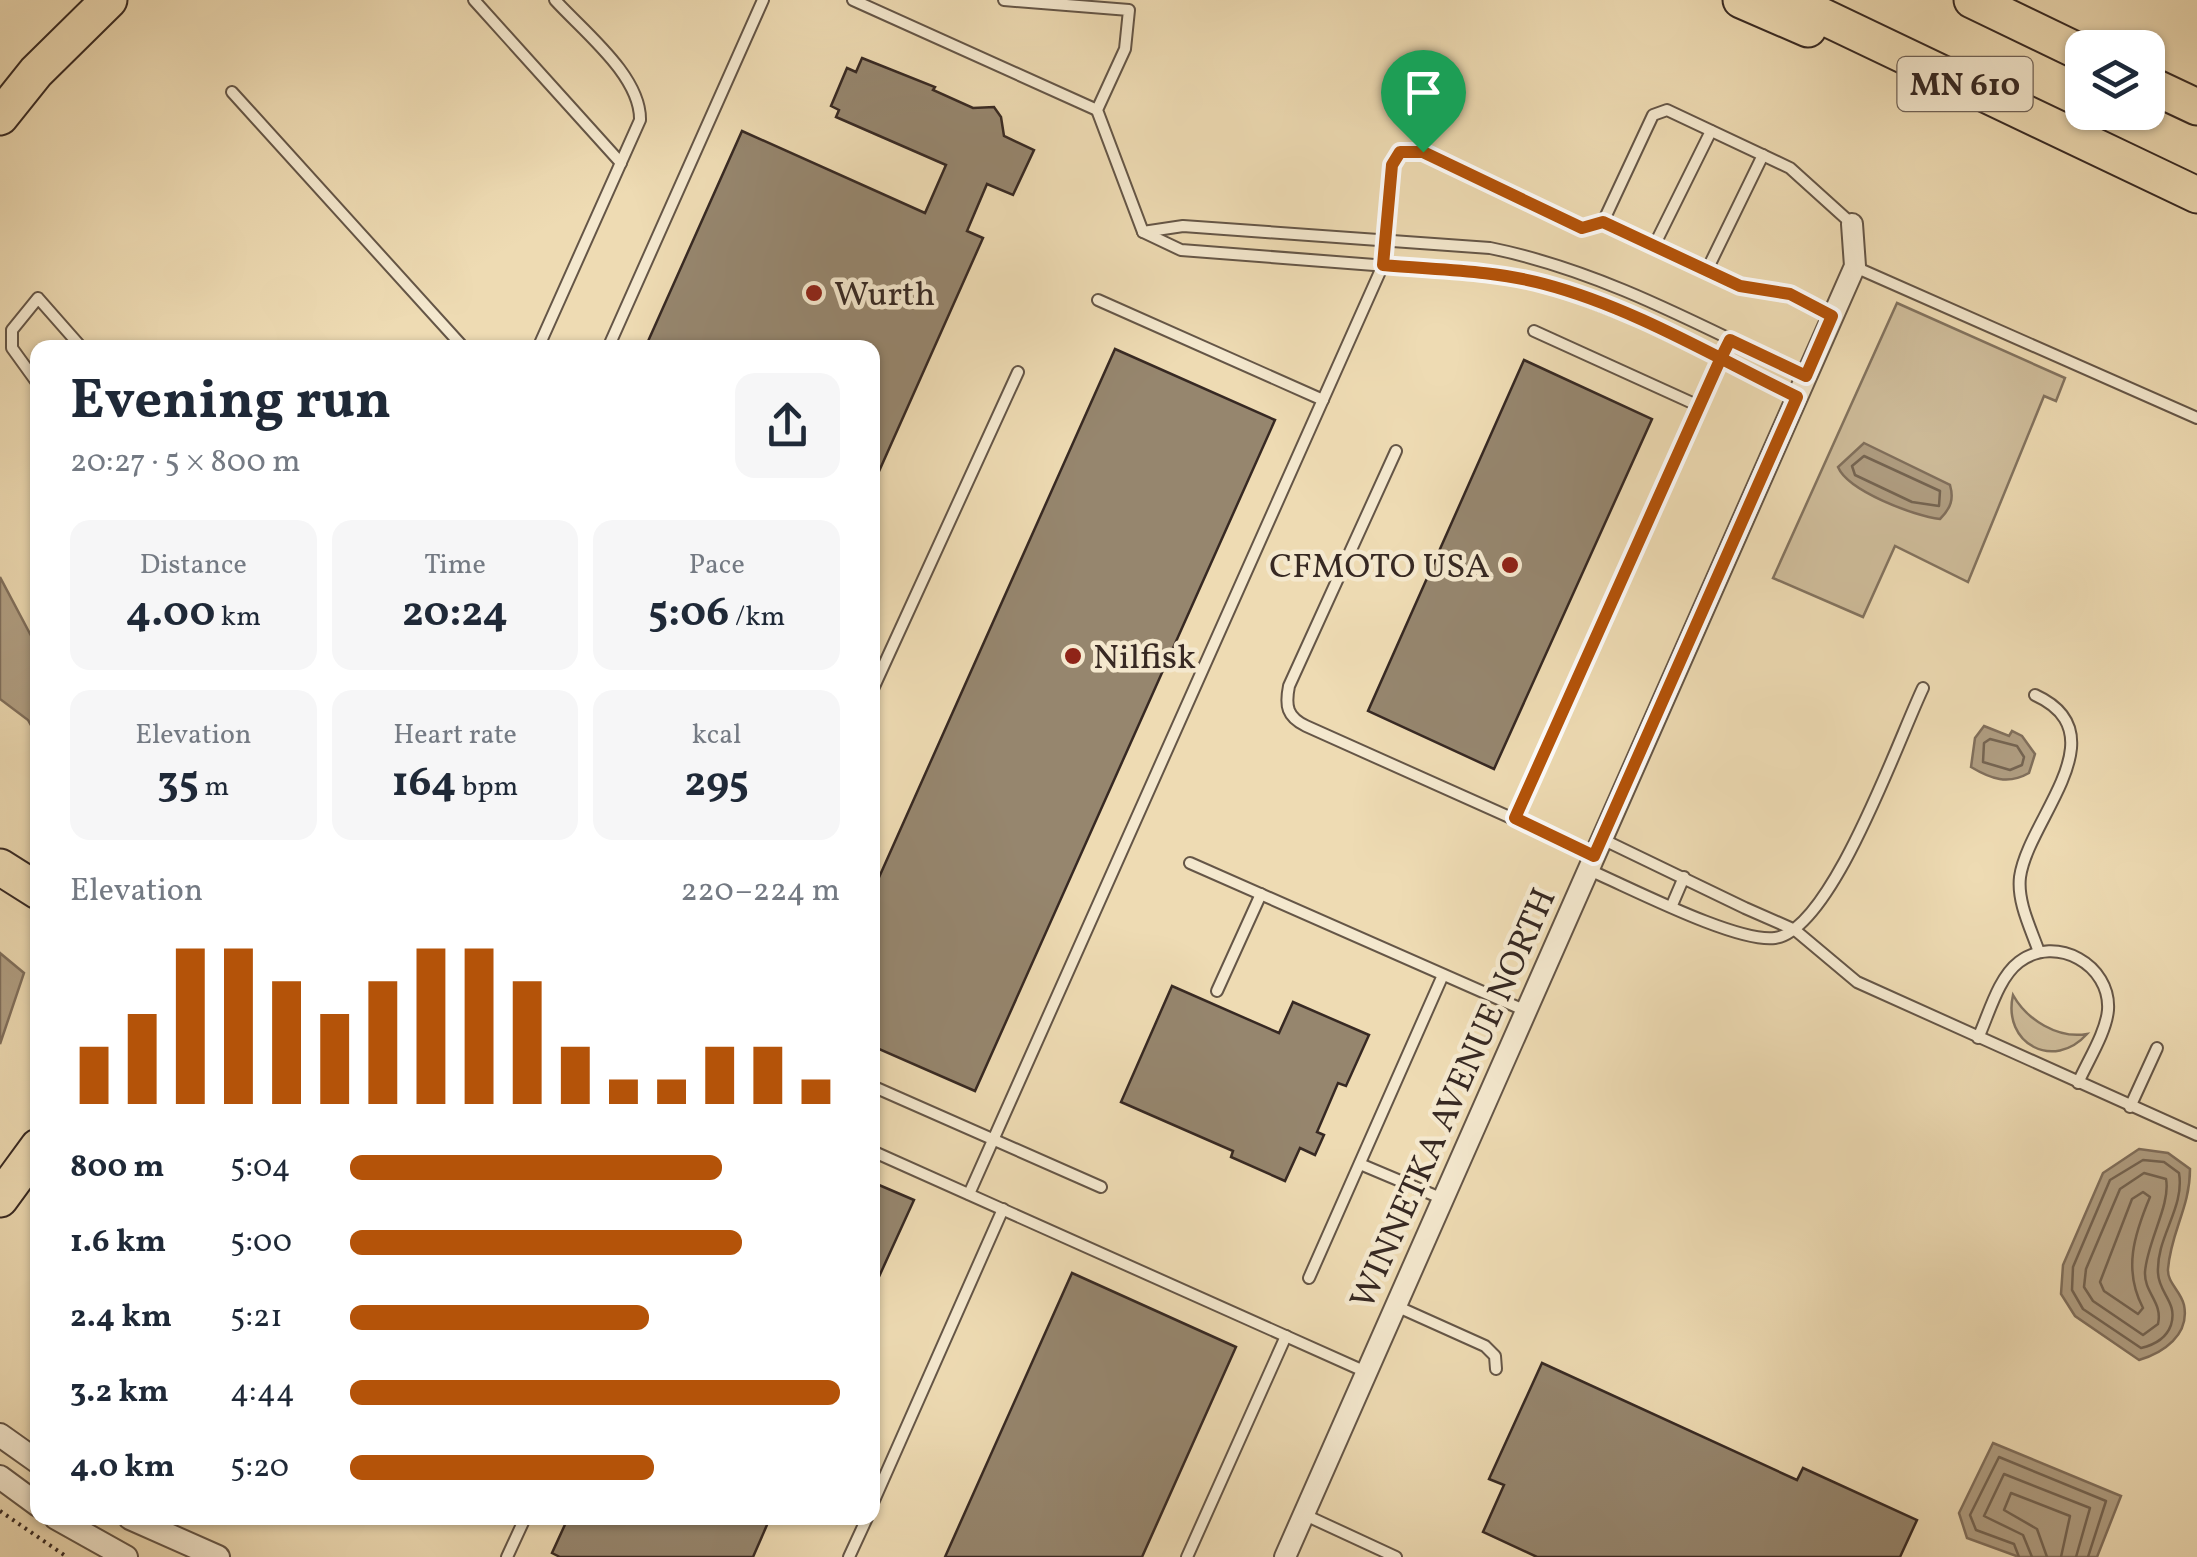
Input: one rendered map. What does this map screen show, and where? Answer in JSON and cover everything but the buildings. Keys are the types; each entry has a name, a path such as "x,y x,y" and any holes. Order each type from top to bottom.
{"highway":[{"path":"0,117 36,72 109,0"},
{"path":"1741,0 2142,168"},
{"name":"MN 610","path":"1788,0 2197,195"},
{"name":"MN 610","path":"1972,0 2065,45"},
{"path":"2165,92 2197,108"},
{"path":"0,867 30,886"},
{"path":"0,1199 30,1158"}],"street":[{"name":"WINNETKA AVENUE NORTH","path":"1284,1557 1854,266 1852,224"},
{"path":"0,1435 30,1456"},
{"path":"0,1477 30,1499"},
{"path":"69,1525 126,1557"},
{"path":"146,1525 218,1557"}],"lane":[{"path":"474,0 621,164"},
{"path":"542,340 640,120 640,104 626,80 555,0"},
{"path":"612,340 763,0"},
{"path":"853,0 1097,110 1143,232 1181,250 1383,265 1542,284 1585,297 1797,397"},
{"path":"1004,0 1128,10 1125,49 1097,110"},
{"path":"232,92 457,340"},
{"path":"1603,222 1659,110 1711,131 1803,178 1852,224"},
{"path":"1654,246 1711,131"},
{"path":"969,1194 1383,265 1392,165 1400,152 1423,152 1582,228 1603,222 1740,286 1790,294 1832,316"},
{"path":"1707,270 1763,156"},
{"path":"1143,232 1183,226 1490,248 1555,263 1609,282 1806,376"},
{"path":"1854,266 2197,418"},
{"path":"30,373 12,348 12,330 38,298 75,340"},
{"path":"1098,300 1323,400"},
{"path":"1534,331 1699,406"},
{"path":"1515,818 1730,340"},
{"path":"880,674 1018,372"},
{"path":"1396,452 1288,686 1286,705 1294,720 1595,855 1672,904 1754,937 1776,938 1795,930 1811,916 1836,881 1922,688"},
{"path":"2034,695 2053,704 2066,717 2072,740 2067,766 2020,880 2039,952"},
{"path":"1595,855 1684,877 1795,930 1858,982 2197,1135"},
{"path":"1190,863 1526,1011"},
{"path":"1672,904 1684,877"},
{"path":"1217,991 1261,894"},
{"path":"1978,1038 2007,974 2039,952 2077,956 2102,980 2108,998 2108,1015 2078,1083"},
{"path":"1310,1278 1443,975"},
{"path":"2130,1107 2157,1048"},
{"path":"880,1090 1101,1187"},
{"path":"880,1155 1366,1372"},
{"path":"1360,1164 1443,1199"},
{"path":"880,1487 1003,1210"},
{"path":"1396,1306 1485,1346 1495,1356 1496,1369"},
{"path":"1187,1557 1286,1336"},
{"path":"1303,1514 1396,1557"},
{"path":"507,1557 521,1525"},
{"path":"850,1557 864,1525"}],"path":[{"path":"0,1511 67,1557"}],"shaded area":[{"path":"1897,303 2065,378 2056,401 2044,396 1968,582 1895,546 1863,617 1773,578"},
{"path":"2013,995 2044,1026 2065,1034 2087,1034 2060,1050 2034,1047 2015,1027"}],"water":[{"path":"1864,443 1950,485 1951,503 1940,519 1883,501 1844,476 1838,467"},
{"path":"0,577 30,634 30,724 0,699"},
{"path":"1984,726 2009,736 2012,731 2022,736 2035,754 2029,773 2000,779 1971,767 1975,738"},
{"path":"0,953 24,973 0,1044"},
{"path":"2139,1149 2168,1153 2190,1169 2168,1269 2184,1305 2183,1325 2173,1341 2139,1360 2075,1316 2061,1294 2063,1265 2103,1173"},
{"path":"1993,1443 2121,1496 2097,1557 2019,1557 1967,1538 1959,1513"}],"place":[{"name":"Wurth","path":"814,293"},
{"name":"CFMOTO USA","path":"1510,565"},
{"name":"Nilfisk","path":"1073,656"}],"route":[{"path":"1423,152 1400,152 1392,165 1383,265 1491,274 1585,297 1636,319 1720,360 1797,397 1594,856 1515,818 1720,360 1730,340 1806,376 1832,316 1790,294 1740,286 1603,222 1582,228 1423,152"}]}
